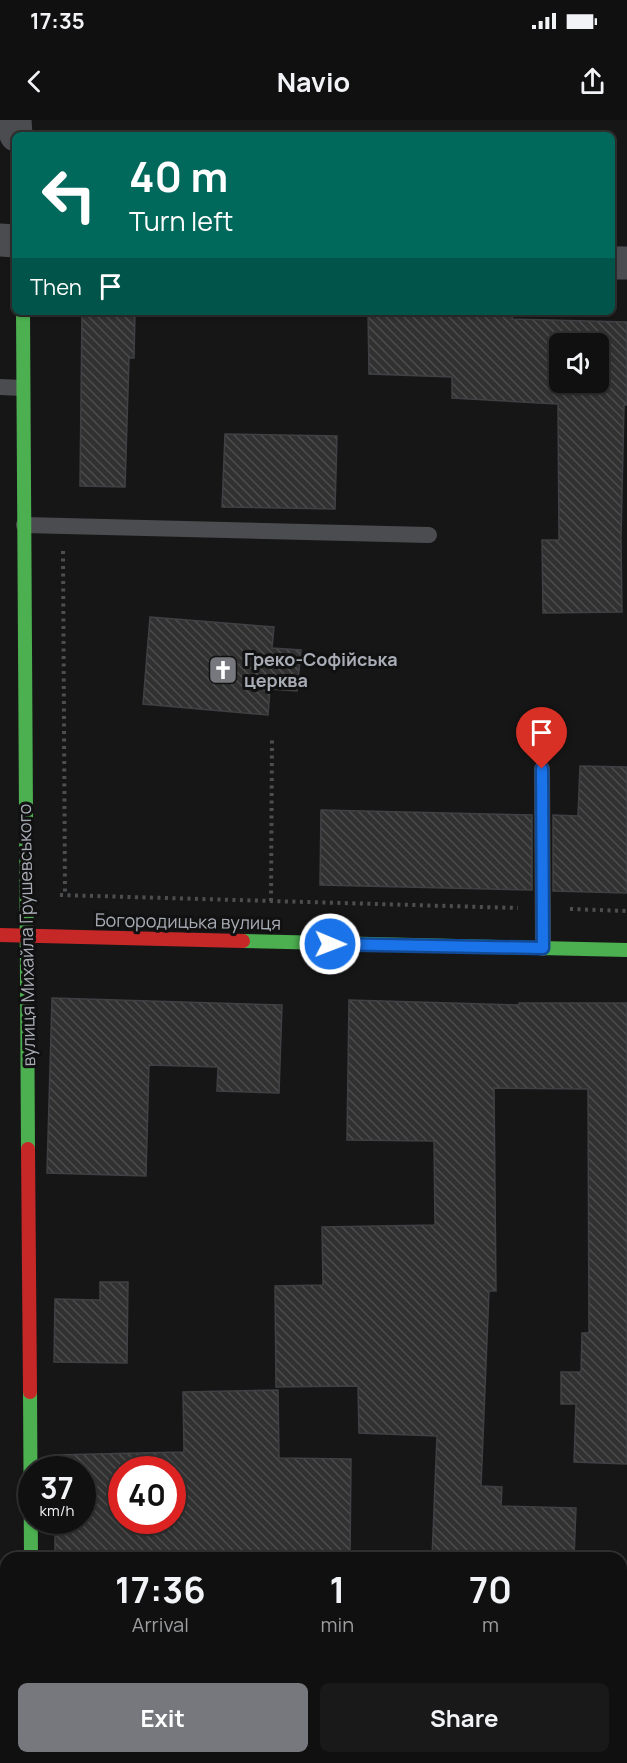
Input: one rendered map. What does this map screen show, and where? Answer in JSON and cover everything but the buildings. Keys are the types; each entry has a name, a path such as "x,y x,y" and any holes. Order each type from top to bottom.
{"street":[{"name":"вулиця Михайла Грушевського","path":"22,315 31,1552"},
{"name":"Богородицька вулиця","path":"0,935 627,950"}],"lane":[{"path":"0,387 22,387"},
{"path":"24,525 429,535"},
{"path":"542,769 543,948"}],"path":[{"path":"271,901 272,738"},
{"path":"27,894 627,911"}],"traffic: fast":[{"path":"23,315 28,1149"},
{"path":"243,941 627,950"},
{"path":"30,1392 31,1552"}],"traffic: jam":[{"path":"0,935 243,941"},
{"path":"28,1149 30,1392"}],"place":[{"name":"Греко-Софійська церква","path":"223,670"}],"route":[{"path":"330,944 543,948 542,769"}]}
